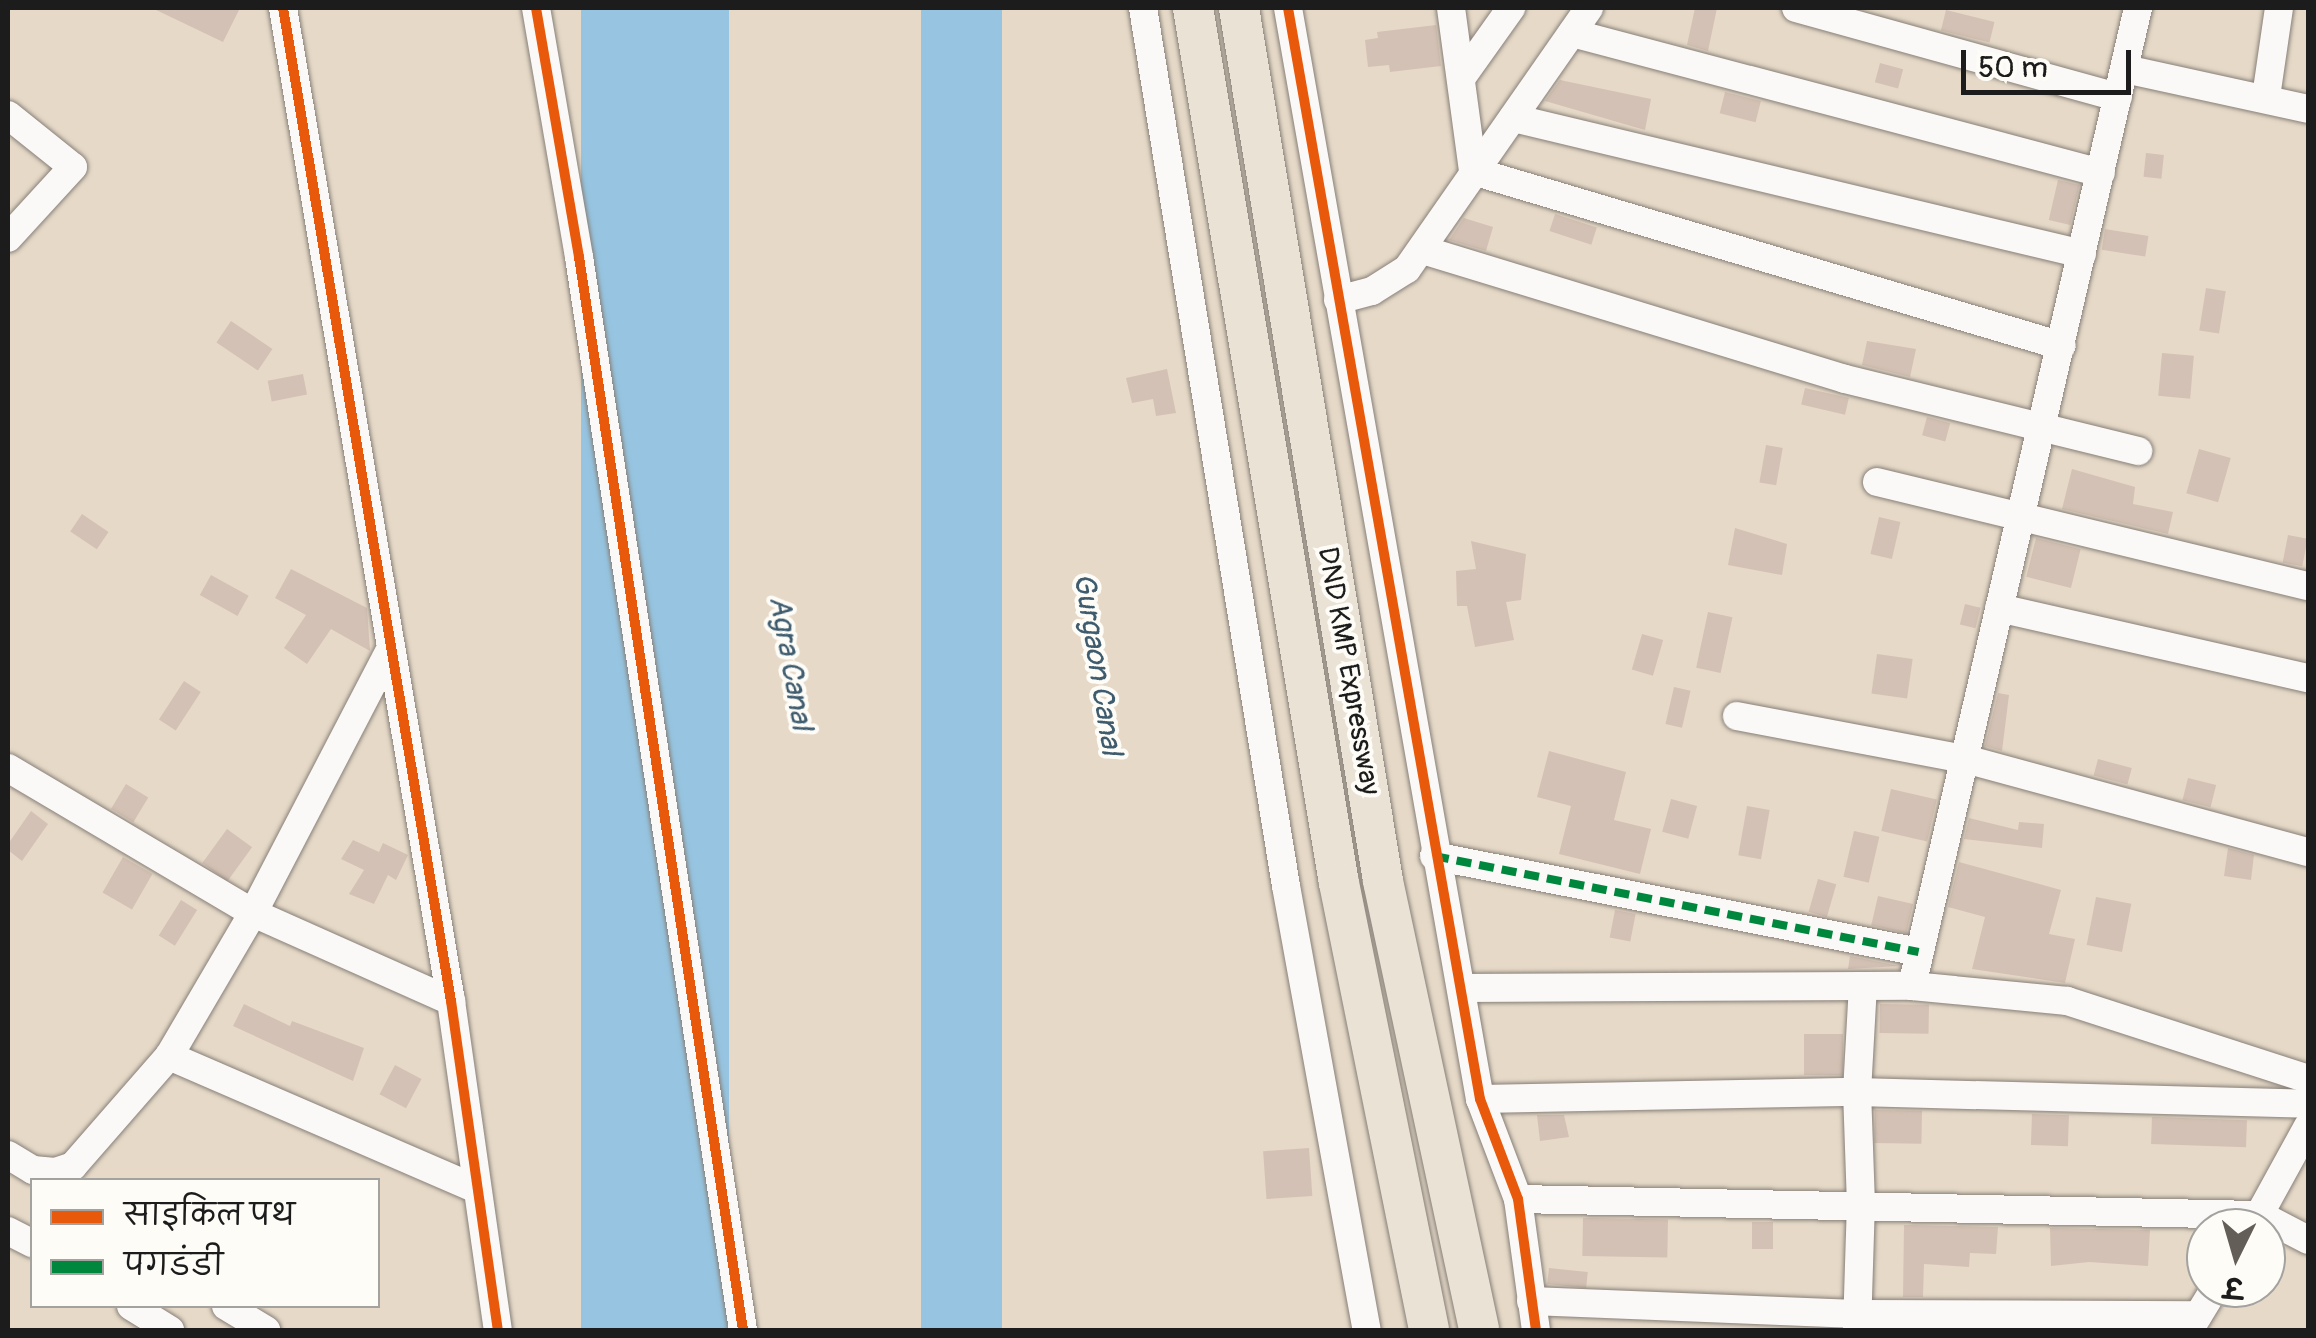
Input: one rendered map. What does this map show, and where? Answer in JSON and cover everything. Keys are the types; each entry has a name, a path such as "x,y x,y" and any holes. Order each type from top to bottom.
{"highway":[{"name":"DND KMP Expressway","path":"1193,8 1339,883 1429,1330"},
{"name":"DND KMP Expressway","path":"1239,8 1383,882 1480,1330"}],"street":[{"path":"282,8 451,1001 474,1188 498,1330"},
{"path":"536,8 579,257 743,1330"},
{"path":"1143,8 1286,886 1367,1330"},
{"path":"1288,8 1434,856 1480,1099 1518,1199 1536,1330"},
{"path":"1451,8 1473,171"},
{"path":"1462,77 1512,8"},
{"path":"1338,300 1390,283 1424,250 1473,171 1589,8"},
{"path":"1796,8 2118,97"},
{"path":"1912,986 2138,8"},
{"path":"2266,97 2279,8"},
{"path":"1572,33 2101,174"},
{"path":"2125,69 2308,109"},
{"path":"8,116 73,168 8,238"},
{"path":"1514,118 2082,254"},
{"path":"1473,171 2062,346"},
{"path":"1424,250 1845,379 2138,451"},
{"path":"1877,482 2308,586"},
{"path":"1999,608 2308,678"},
{"path":"8,1156 33,1170 55,1172 73,1166 169,1056 253,913 389,652"},
{"path":"1737,716 1966,759 2308,852"},
{"path":"8,768 253,913 451,1001"},
{"path":"1434,856 1919,952"},
{"path":"1856,1322 1861,1205 1856,1092 1863,986"},
{"path":"1461,988 1912,986 2086,1004 2308,1079"},
{"path":"169,1056 474,1188"},
{"path":"1480,1099 1856,1092 2308,1104"},
{"path":"2263,1208 2308,1126"},
{"path":"1518,1199 1861,1205 2186,1218"},
{"path":"8,1231 30,1243"},
{"path":"1531,1301 1856,1322 2194,1323"},
{"path":"134,1308 170,1330"},
{"path":"229,1308 266,1330"}],"water":[{"path":"581,8 729,8 729,1330 581,1330"},
{"path":"921,8 1002,8 1002,1330 921,1330"}],"building":[{"path":"152,8 240,8 223,42"},
{"path":"1695,8 1717,8 1708,51 1687,45"},
{"path":"1946,10 1995,22 1989,42 1941,30"},
{"path":"1436,25 1441,66 1390,72 1389,65 1368,67 1365,40 1378,38 1377,32"},
{"path":"1880,63 1903,69 1898,89 1875,82"},
{"path":"1560,80 1651,99 1645,130 1545,101"},
{"path":"1725,92 1761,101 1756,122 1720,113"},
{"path":"2146,153 2164,155 2161,179 2143,177"},
{"path":"2058,180 2079,185 2070,225 2049,220"},
{"path":"1555,214 1597,228 1591,245 1549,231"},
{"path":"1464,218 1493,227 1486,251 1449,240"},
{"path":"2105,229 2148,236 2145,257 2102,250"},
{"path":"2206,288 2226,291 2219,334 2199,330"},
{"path":"231,321 272,349 258,371 216,343"},
{"path":"1867,341 1916,349 1910,377 1862,365"},
{"path":"2162,353 2194,356 2190,399 2158,396"},
{"path":"1167,369 1176,413 1156,416 1153,399 1132,403 1126,378"},
{"path":"303,374 307,395 272,401 268,381"},
{"path":"1805,388 1849,398 1845,415 1801,405"},
{"path":"1927,417 1950,423 1945,442 1922,435"},
{"path":"1766,445 1783,448 1776,485 1759,482"},
{"path":"2199,449 2231,458 2218,502 2186,493"},
{"path":"2072,469 2135,487 2133,504 2173,512 2168,534 2062,509"},
{"path":"82,514 109,532 97,549 70,531"},
{"path":"1879,517 1900,522 1892,559 1870,554"},
{"path":"1735,528 1787,544 1782,575 1728,565"},
{"path":"2288,535 2308,539 2302,566 2283,562"},
{"path":"2036,538 2081,549 2071,588 2026,577"},
{"path":"1471,541 1526,554 1521,600 1506,602 1514,640 1475,647 1467,606 1457,606 1456,571 1476,569"},
{"path":"291,569 367,608 370,651 331,629 307,664 284,648 306,615 275,598"},
{"path":"211,575 249,596 237,616 200,595"},
{"path":"1965,604 1981,608 1975,628 1960,624"},
{"path":"1708,612 1732,617 1721,673 1696,668"},
{"path":"1642,634 1663,640 1653,676 1632,670"},
{"path":"1877,654 1913,659 1907,699 1871,694"},
{"path":"184,681 201,692 176,730 159,720"},
{"path":"1674,687 1691,691 1682,728 1665,724"},
{"path":"1998,693 2009,695 2002,751 1985,746"},
{"path":"1549,751 1626,772 1614,820 1651,829 1640,874 1559,854 1571,806 1537,797"},
{"path":"2098,759 2132,768 2127,784 2094,775"},
{"path":"2188,778 2216,785 2211,807 2182,800"},
{"path":"126,784 148,797 133,822 111,809"},
{"path":"1891,789 1937,800 1927,841 1881,831"},
{"path":"1671,799 1697,806 1688,839 1662,832"},
{"path":"1747,806 1770,810 1761,859 1738,855"},
{"path":"31,811 48,824 22,861 8,850 8,844"},
{"path":"1969,818 2018,830 2019,822 2044,824 2042,848 1964,839"},
{"path":"227,829 252,847 227,881 202,863"},
{"path":"1854,831 1879,837 1869,883 1843,877"},
{"path":"353,840 379,852 383,843 408,855 396,880 388,875 374,904 349,894 364,870 341,859"},
{"path":"2228,848 2254,855 2251,880 2224,876"},
{"path":"123,857 152,874 132,910 102,893"},
{"path":"1959,862 2061,890 2049,934 2075,939 2065,983 1972,969 1985,917 1948,907"},
{"path":"1818,879 1836,884 1827,917 1809,912"},
{"path":"1878,896 1913,904 1906,933 1871,925"},
{"path":"2096,897 2131,904 2122,952 2087,945"},
{"path":"181,900 197,910 175,946 159,936"},
{"path":"1615,910 1636,914 1630,941 1610,937"},
{"path":"1850,956 1899,966 1848,969"},
{"path":"244,1004 290,1026 292,1021 364,1048 353,1081 233,1026"},
{"path":"1880,1004 1929,1005 1928,1034 1879,1033"},
{"path":"1804,1034 1843,1034 1843,1075 1804,1075"},
{"path":"395,1065 421,1079 406,1108 380,1094"},
{"path":"1875,1110 1922,1111 1921,1144 1874,1143"},
{"path":"2032,1114 2069,1115 2068,1146 2031,1145"},
{"path":"1537,1115 1564,1115 1569,1137 1540,1141"},
{"path":"2152,1117 2247,1120 2246,1147 2151,1144"},
{"path":"1309,1148 1312,1196 1266,1199 1263,1151"},
{"path":"1583,1218 1668,1219 1667,1257 1582,1256"},
{"path":"1752,1222 1773,1222 1773,1249 1752,1249"},
{"path":"1904,1225 1998,1227 1996,1254 1970,1253 1969,1267 1924,1264 1923,1297 1903,1297"},
{"path":"2050,1228 2150,1230 2148,1266 2089,1262 2051,1266"},
{"path":"1549,1268 1588,1272 1586,1288 1547,1284"}],"marked path":[{"path":"1434,856 1919,952"}],"cycle path":[{"path":"283,8 451,1001 498,1330"},
{"path":"536,8 579,257 743,1330"},
{"path":"1288,8 1480,1099 1518,1199 1536,1330"}],"water label":[{"name":"Agra Canal","path":"790,663"},
{"name":"Gurgaon Canal","path":"1097,664"}]}
